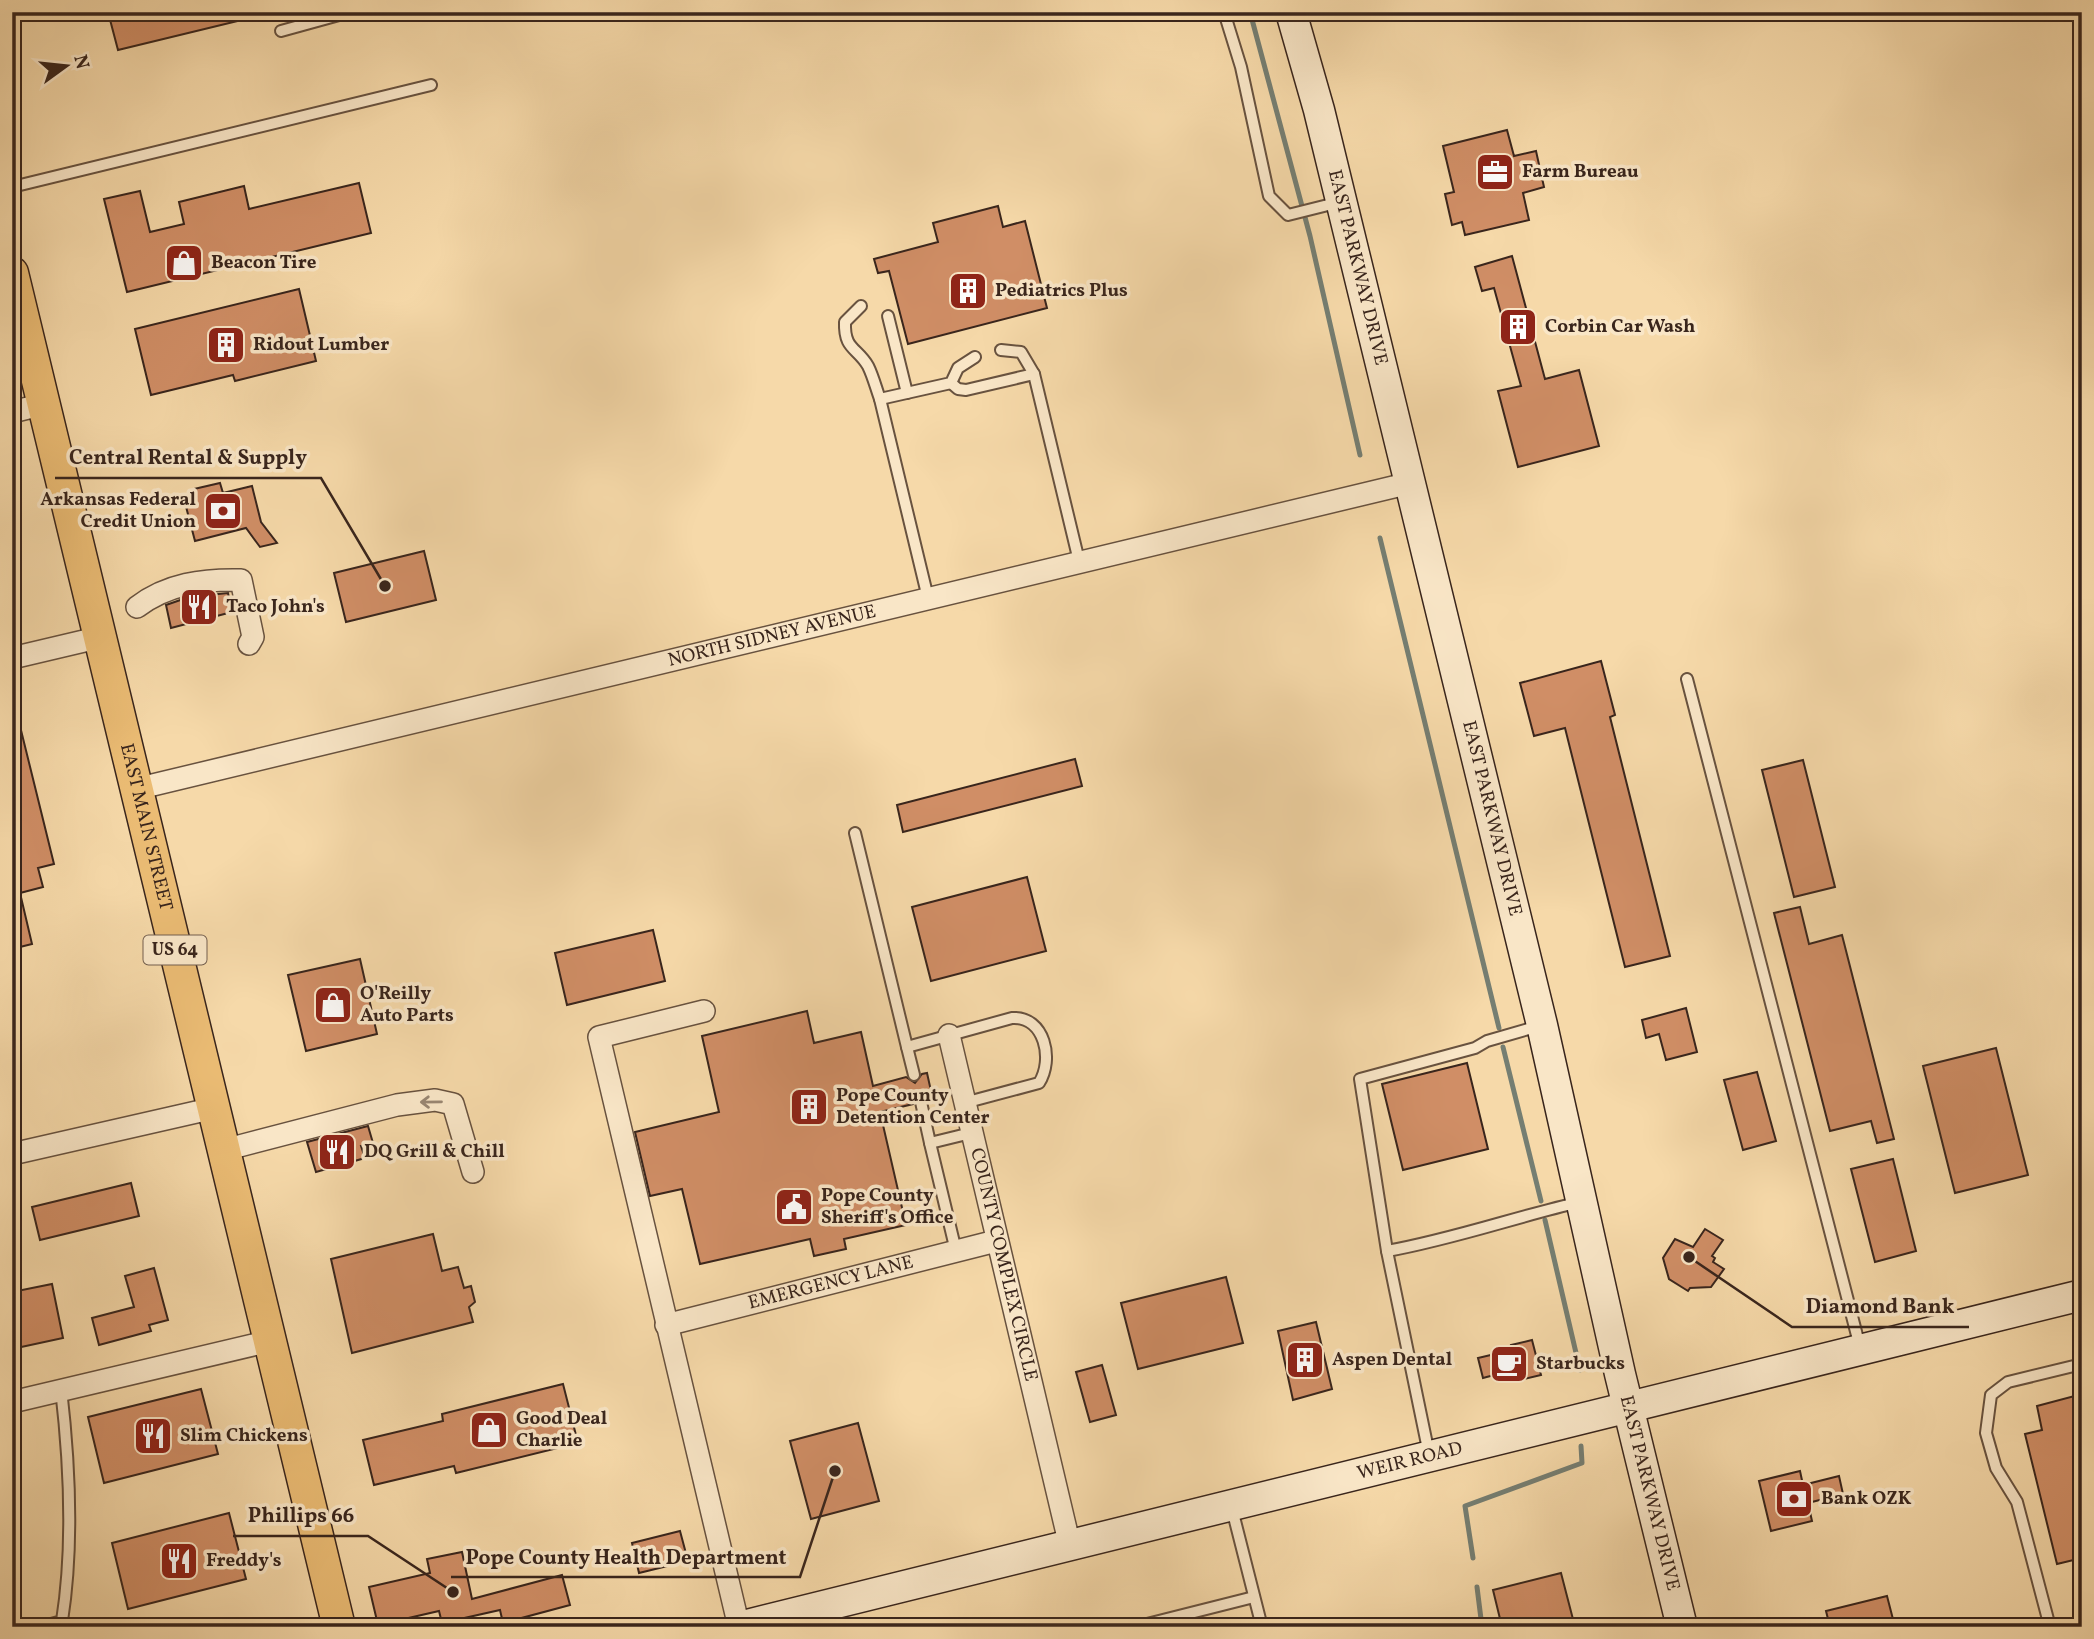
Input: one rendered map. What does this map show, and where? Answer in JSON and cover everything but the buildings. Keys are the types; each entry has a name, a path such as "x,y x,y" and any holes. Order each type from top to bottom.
{"main road":[{"name":"EAST PARKWAY DRIVE","path":"1291,12 1342,202 1542,1025 1682,1627"},
{"name":"EAST MAIN STREET","path":"12,273 339,1627"},
{"name":"WEIR ROAD","path":"739,1627 2082,1295"}],"street":[{"path":"12,412 44,404"},
{"name":"NORTH SIDNEY AVENUE","path":"136,789 1409,483"},
{"path":"137,607 156,593 195,582 241,580 253,637 249,644"},
{"path":"12,658 101,636"},
{"path":"704,1011 599,1037 739,1627"},
{"name":"COUNTY COMPLEX CIRCLE","path":"949,1035 1070,1546"},
{"path":"224,1150 397,1105 435,1100 453,1104 473,1172"},
{"path":"12,1154 214,1108"},
{"name":"EMERGENCY LANE","path":"666,1325 996,1241"},
{"path":"12,1402 270,1341"}],"lane":[{"path":"281,31 350,12"},
{"path":"1224,12 1241,67 1269,196 1288,215 1342,202"},
{"path":"12,187 431,85"},
{"path":"861,306 845,323 845,334 853,352 867,365 880,399 928,598"},
{"path":"888,316 907,393"},
{"path":"1001,350 1021,352 1034,374 1079,561"},
{"path":"951,383 958,368 975,357"},
{"path":"951,383 958,389 966,390 1034,374"},
{"path":"880,399 951,383"},
{"path":"1687,679 1860,1349"},
{"path":"855,832 914,1075"},
{"path":"907,1047 1024,1017 1034,1022 1040,1031 1047,1061 1039,1083 964,1103"},
{"path":"1430,1458 1387,1251 1360,1079 1475,1048 1487,1041 1542,1025"},
{"path":"921,1102 956,1251"},
{"path":"930,1143 971,1133"},
{"path":"1387,1251 1445,1240 1490,1228 1514,1218 1582,1201"},
{"path":"2050,1627 2017,1502 1997,1468 1986,1433 1991,1395 2008,1382 2082,1364"},
{"path":"40,1627 62,1621 66,1596 70,1467 61,1390"},
{"path":"1231,1506 1262,1627"},
{"path":"1135,1627 1254,1597"}],"waterway":[{"path":"1250,12 1310,236 1360,455"},
{"path":"1380,538 1499,1028"},
{"path":"1503,1047 1541,1201"},
{"path":"1545,1220 1580,1370"},
{"path":"1473,1558 1465,1506 1582,1463 1581,1446"},
{"path":"1477,1587 1482,1627"}],"place":[{"name":"Farm Bureau","path":"1495,172"},
{"name":"Beacon Tire","path":"184,263"},
{"name":"Pediatrics Plus","path":"968,291"},
{"name":"Corbin Car Wash","path":"1518,327"},
{"name":"Ridout Lumber","path":"226,345"},
{"name":"Arkansas Federal Credit Union","path":"223,511"},
{"name":"Central Rental & Supply","path":"385,586"},
{"name":"Taco John's","path":"199,607"},
{"name":"O'Reilly Auto Parts","path":"333,1005"},
{"name":"Pope County Detention Center","path":"809,1107"},
{"name":"DQ Grill & Chill","path":"337,1152"},
{"name":"Pope County Sheriff's Office","path":"794,1207"},
{"name":"Diamond Bank","path":"1689,1257"},
{"name":"Aspen Dental","path":"1305,1360"},
{"name":"Starbucks","path":"1509,1364"},
{"name":"Good Deal Charlie","path":"489,1430"},
{"name":"Slim Chickens","path":"153,1436"},
{"name":"Pope County Health Department","path":"835,1471"},
{"name":"Bank OZK","path":"1794,1499"},
{"name":"Freddy's","path":"179,1561"},
{"name":"Phillips 66","path":"453,1592"}]}
